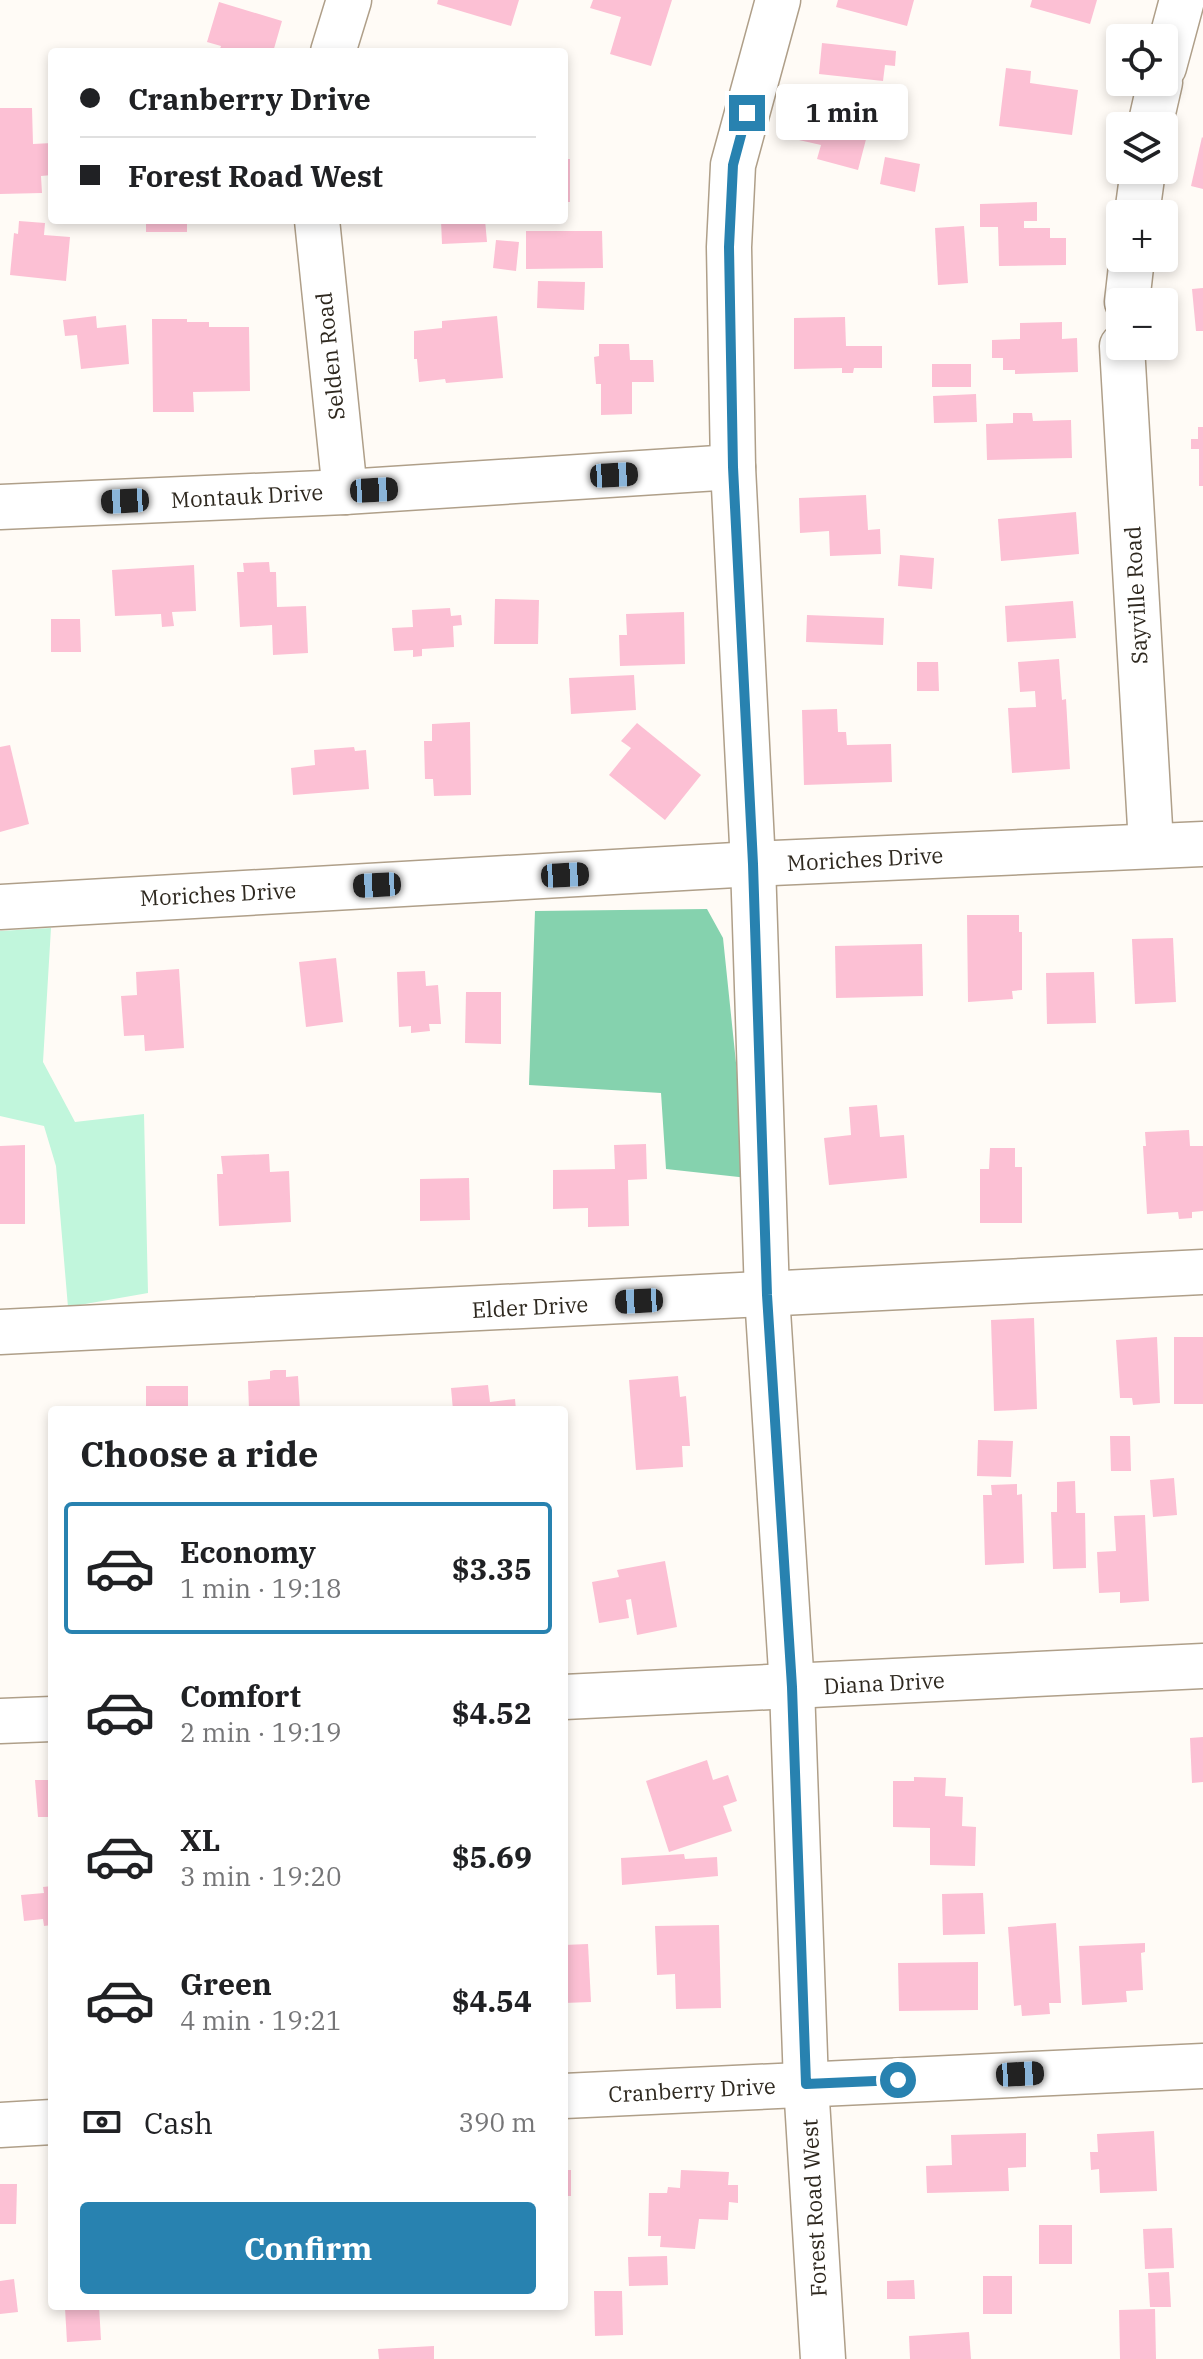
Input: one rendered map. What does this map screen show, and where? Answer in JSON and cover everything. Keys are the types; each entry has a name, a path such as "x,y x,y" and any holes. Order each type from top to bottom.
{"street":[{"path":"334,48 349,0"},
{"name":"Forest Road West","path":"778,0 733,165 729,247 733,467 753,864 767,1295 792,1687 806,2084 823,2359"},
{"path":"1176,24 1182,0"},
{"name":"Selden Road","path":"317,224 345,492"},
{"name":"Sayville Road","path":"1123,360 1151,844"},
{"name":"Montauk Drive","path":"0,507 345,492 733,467"},
{"name":"Moriches Drive","path":"0,907 753,864 1203,844"},
{"name":"Elder Drive","path":"0,1332 1203,1272"},
{"name":"Diana Drive","path":"568,1697 1203,1666"},
{"path":"0,1721 48,1719"},
{"name":"Cranberry Drive","path":"568,2096 1203,2066"},
{"path":"0,2125 48,2122"}],"green space":[{"path":"707,909 723,938 748,1178 666,1169 661,1093 529,1085 535,911"},
{"path":"51,928 43,1062 75,1122 144,1114 148,1293 68,1307 56,1166 44,1126 0,1116 0,931"}],"building":[{"path":"438,0 519,0 511,26 437,4"},
{"path":"593,0 672,0 651,66 610,54 621,17 590,8"},
{"path":"838,0 914,0 907,26 836,7"},
{"path":"1032,0 1097,0 1090,24 1030,7"},
{"path":"219,2 282,21 274,48 220,48 207,42"},
{"path":"822,43 896,51 895,66 885,65 883,81 819,74"},
{"path":"1006,68 1031,71 1030,83 1078,90 1072,135 999,126"},
{"path":"798,106 846,119 848,114 870,124 858,170 817,159 821,145 790,138"},
{"path":"0,108 32,108 33,144 48,143 48,175 41,176 42,193 0,194"},
{"path":"1203,138 1203,189 1191,186"},
{"path":"885,157 920,164 915,192 880,184"},
{"path":"568,159 570,159 568,202"},
{"path":"1037,202 1037,221 1024,221 1024,228 1050,228 1050,238 1066,238 1066,265 999,266 998,227 980,227 980,204"},
{"path":"19,221 45,223 44,235 70,237 66,281 10,275 14,233 18,234"},
{"path":"146,224 187,224 187,232 146,232"},
{"path":"441,224 485,224 487,242 442,244"},
{"path":"964,226 968,283 938,285 935,228"},
{"path":"526,231 602,231 603,268 526,269"},
{"path":"496,240 519,242 516,271 493,268"},
{"path":"538,281 585,282 584,310 537,308"},
{"path":"1203,288 1203,331 1196,331 1192,289"},
{"path":"96,316 97,328 126,325 129,364 81,369 77,335 65,336 63,320"},
{"path":"497,316 503,378 419,382 417,359 414,359 414,331 442,328 442,321"},
{"path":"845,317 846,346 882,346 882,368 854,368 853,373 842,373 842,368 794,369 794,318"},
{"path":"152,319 209,322 209,327 249,327 250,391 193,392 194,412 153,412"},
{"path":"1062,322 1062,339 1077,338 1078,372 1015,374 1015,370 1003,370 1003,358 992,358 992,340 1020,339 1020,323"},
{"path":"599,344 629,344 630,360 653,360 654,382 632,382 632,414 601,415 601,384 596,384 594,357 599,356"},
{"path":"932,364 971,364 971,387 932,387"},
{"path":"976,394 977,422 934,423 933,396"},
{"path":"1013,413 1032,413 1033,421 1071,420 1072,458 987,460 986,424 1013,423"},
{"path":"1198,427 1203,427 1203,486 1199,486 1199,449 1191,449 1191,439 1198,439"},
{"path":"866,495 868,530 880,529 881,554 830,556 829,531 800,533 799,498"},
{"path":"1076,512 1079,554 1001,561 998,519"},
{"path":"900,555 934,558 932,589 898,586"},
{"path":"269,562 270,572 276,572 277,607 306,606 308,653 273,655 272,625 240,627 237,572 244,572 243,563"},
{"path":"194,565 196,611 172,612 174,626 162,627 161,614 115,616 112,570"},
{"path":"495,599 539,600 538,644 494,644"},
{"path":"1073,601 1076,638 1007,642 1005,606"},
{"path":"450,608 451,616 461,615 462,625 453,626 454,647 422,649 422,656 413,657 413,650 394,651 392,628 413,627 412,610"},
{"path":"684,612 685,664 620,666 619,635 627,635 626,614"},
{"path":"807,615 884,618 883,645 806,642"},
{"path":"51,619 80,619 81,652 51,652"},
{"path":"1059,659 1062,700 1066,699 1070,769 1012,773 1008,708 1036,707 1035,691 1020,692 1018,662"},
{"path":"917,662 938,662 939,691 917,691"},
{"path":"634,675 636,710 571,714 569,678"},
{"path":"837,709 838,732 846,732 847,745 891,744 892,782 804,785 802,710"},
{"path":"470,722 471,795 434,796 433,779 425,779 424,741 432,741 432,724"},
{"path":"637,723 701,775 665,820 609,775 631,748 621,741"},
{"path":"10,745 29,824 0,832 0,747"},
{"path":"354,747 355,751 366,750 369,789 293,795 291,768 315,765 314,750"},
{"path":"967,915 1019,915 1022,990 1012,991 1013,999 968,1002"},
{"path":"1173,938 1176,1002 1135,1004 1132,939"},
{"path":"922,944 923,996 836,998 835,946"},
{"path":"336,958 343,1022 306,1027 299,962"},
{"path":"179,969 184,1048 145,1051 144,1035 124,1036 121,996 137,995 136,972"},
{"path":"425,971 426,986 438,985 441,1024 429,1024 430,1031 411,1033 411,1026 399,1027 397,972"},
{"path":"1094,972 1096,1023 1047,1024 1046,973"},
{"path":"466,992 501,992 501,1044 465,1043"},
{"path":"877,1105 880,1137 904,1135 907,1178 829,1185 824,1138 851,1135 849,1107"},
{"path":"1189,1130 1190,1146 1203,1146 1203,1211 1192,1212 1192,1218 1179,1219 1178,1212 1147,1214 1145,1132"},
{"path":"646,1144 647,1179 628,1180 629,1226 588,1227 588,1208 553,1209 553,1170 615,1169 614,1145"},
{"path":"25,1145 25,1224 0,1224 0,1146"},
{"path":"990,1148 1015,1148 1015,1167 1022,1167 1022,1223 980,1223 980,1169 989,1169"},
{"path":"269,1154 270,1172 289,1171 291,1222 219,1226 217,1174 223,1174 221,1156"},
{"path":"469,1178 470,1220 420,1221 420,1179"},
{"path":"1034,1318 1037,1409 994,1411 991,1320"},
{"path":"1157,1337 1160,1403 1133,1405 1132,1398 1120,1398 1116,1340"},
{"path":"1174,1337 1203,1337 1203,1404 1174,1404"},
{"path":"286,1370 286,1377 298,1376 300,1406 249,1406 248,1381 270,1379 270,1371"},
{"path":"678,1376 680,1397 686,1396 690,1446 682,1446 683,1467 636,1470 629,1380"},
{"path":"488,1385 490,1402 515,1399 516,1406 453,1406 451,1388"},
{"path":"146,1386 188,1386 188,1406 146,1406"},
{"path":"1110,1436 1130,1436 1131,1471 1111,1471"},
{"path":"978,1440 1013,1441 1011,1477 977,1476"},
{"path":"1174,1478 1177,1515 1153,1517 1150,1480"},
{"path":"1075,1481 1076,1513 1085,1513 1086,1568 1053,1569 1051,1512 1057,1512 1057,1482"},
{"path":"1017,1484 1017,1495 1022,1494 1024,1563 985,1565 983,1495 992,1495 991,1485"},
{"path":"1145,1515 1149,1601 1120,1603 1120,1592 1099,1593 1097,1552 1116,1551 1114,1516"},
{"path":"665,1561 677,1627 637,1635 631,1599 626,1600 629,1618 599,1623 592,1582 619,1577 617,1570"},
{"path":"1203,1737 1203,1782 1192,1783 1190,1738"},
{"path":"707,1760 713,1780 728,1775 737,1801 723,1806 732,1831 669,1852 646,1781"},
{"path":"914,1777 946,1778 945,1796 963,1797 962,1826 976,1827 975,1866 930,1865 930,1828 893,1827 893,1781 914,1781"},
{"path":"35,1780 48,1780 48,1817 38,1817"},
{"path":"684,1854 685,1859 717,1857 718,1876 622,1885 621,1858"},
{"path":"48,1886 48,1926 44,1926 43,1919 24,1921 21,1895 44,1893 43,1887"},
{"path":"983,1893 985,1934 943,1935 942,1894"},
{"path":"1056,1923 1061,2003 1049,2003 1050,2014 1022,2016 1021,2005 1014,2006 1008,1927"},
{"path":"719,1925 721,2008 676,2009 675,1974 657,1975 655,1926"},
{"path":"1145,1943 1145,1952 1141,1953 1143,1990 1126,1991 1127,2002 1082,2005 1079,1946"},
{"path":"588,1944 591,2002 568,2003 568,1945"},
{"path":"978,1962 978,2010 899,2011 898,1963"},
{"path":"1154,2131 1157,2191 1100,2193 1099,2169 1091,2170 1090,2152 1098,2152 1097,2134"},
{"path":"1026,2133 1026,2167 1008,2168 1009,2191 927,2193 926,2166 952,2165 951,2135"},
{"path":"568,2170 571,2170 571,2196 568,2196"},
{"path":"681,2170 729,2172 728,2185 738,2185 738,2203 729,2202 728,2220 699,2219 695,2249 660,2247 661,2236 648,2236 649,2193 667,2193 668,2187 680,2188"},
{"path":"0,2184 17,2184 16,2224 0,2224"},
{"path":"1039,2225 1072,2225 1072,2264 1039,2264"},
{"path":"1172,2228 1174,2268 1145,2269 1143,2229"},
{"path":"667,2256 668,2285 629,2286 628,2257"},
{"path":"1169,2272 1171,2307 1150,2307 1148,2273"},
{"path":"983,2276 1012,2276 1012,2314 983,2314"},
{"path":"14,2279 18,2312 0,2314 0,2281"},
{"path":"914,2280 915,2299 887,2299 887,2281"},
{"path":"594,2291 622,2291 623,2335 595,2336"},
{"path":"1155,2309 1156,2359 1120,2359 1119,2310"},
{"path":"65,2310 99,2310 101,2340 67,2342"},
{"path":"969,2332 971,2359 910,2359 909,2336"},
{"path":"434,2346 434,2359 379,2359 378,2349"}],"route":[{"path":"747,113 733,165 729,247 733,467 753,864 767,1295 792,1687 806,2084 898,2080"}]}
